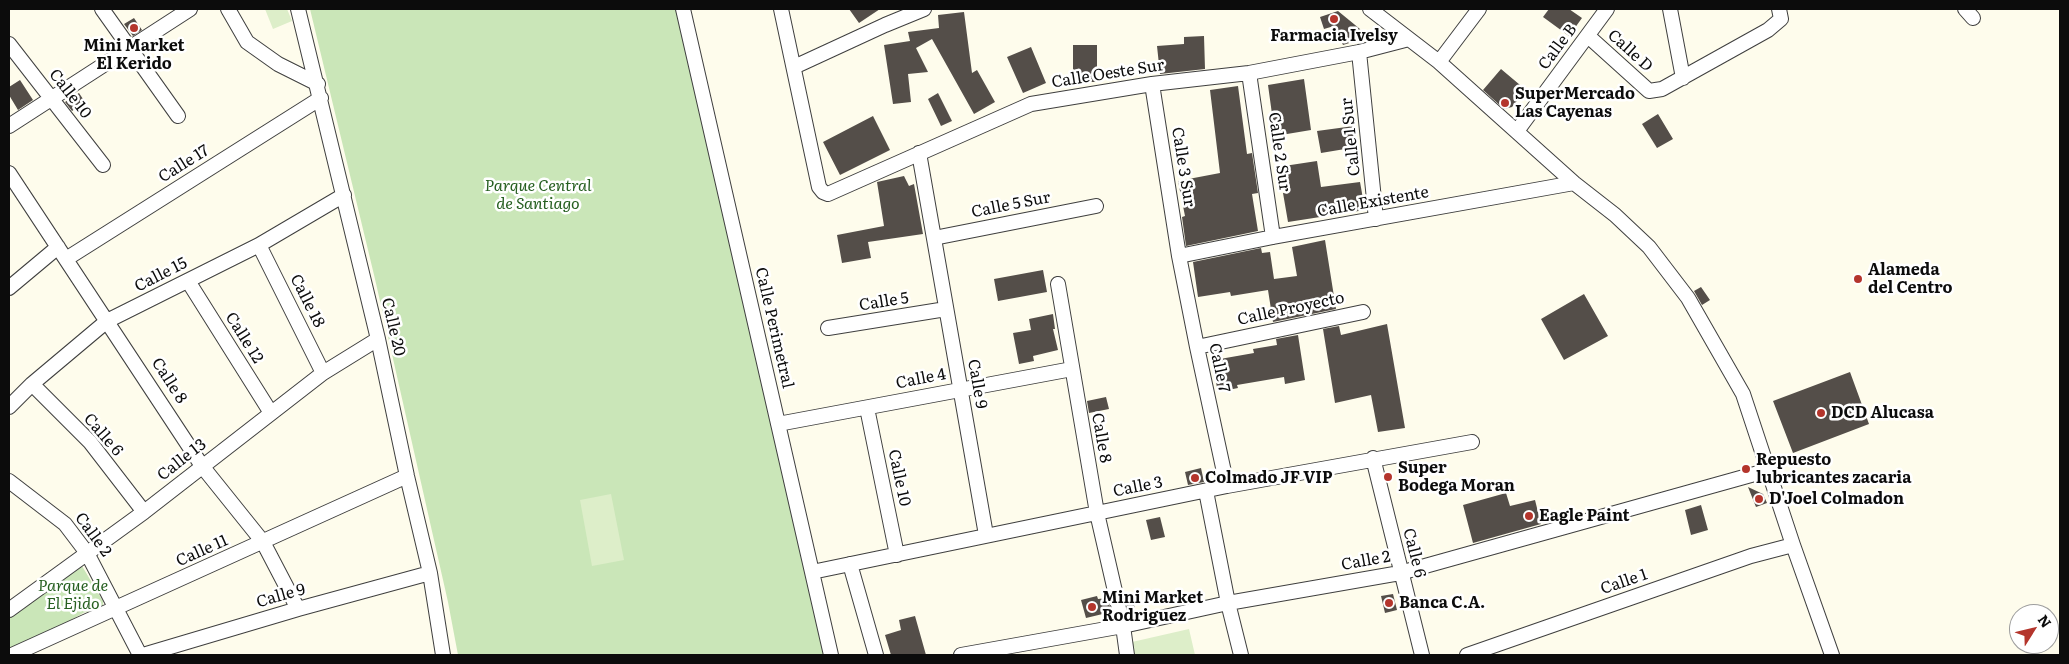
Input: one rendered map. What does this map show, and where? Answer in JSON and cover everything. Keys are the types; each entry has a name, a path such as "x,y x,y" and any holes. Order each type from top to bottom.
{"street":[{"path":"102,9 131,47 178,116"},
{"path":"9,126 190,9"},
{"path":"228,9 247,42 319,91"},
{"name":"Calle 20","path":"298,9 378,339 406,476 430,573 440,655"},
{"name":"Calle Perimetral","path":"683,9 831,655"},
{"path":"781,9 794,68 885,25 924,9"},
{"path":"1370,9 1440,62 1574,183 1615,215 1649,247 1688,298 1743,394 1832,655"},
{"path":"1440,62 1479,9"},
{"name":"Calle B","path":"1517,130 1607,9"},
{"path":"1670,9 1683,78 1768,30 1780,14"},
{"name":"Calle D","path":"1588,36 1649,91 1662,89 1683,78"},
{"name":"Calle Oeste Sur","path":"794,68 819,188 828,194 1031,104 1152,84 1249,73 1360,52 1409,39"},
{"name":"Calle 10","path":"9,44 103,165"},
{"name":"Calle 1 Sur","path":"1360,52 1376,219"},
{"name":"Calle 2 Sur","path":"1249,73 1274,237"},
{"name":"Calle 3 Sur","path":"1152,84 1179,256"},
{"name":"Calle 17","path":"9,288 319,91"},
{"name":"Calle 9","path":"920,153 986,535"},
{"name":"Calle 8","path":"9,173 202,466 263,542 298,609"},
{"name":"Calle Existente","path":"1179,256 1574,183"},
{"name":"Calle 15","path":"9,407 32,384 107,321 259,245 344,195"},
{"name":"Calle 5 Sur","path":"934,238 1096,206"},
{"name":"Calle 18","path":"259,245 324,373"},
{"name":"Calle 7","path":"1179,256 1196,347 1227,486"},
{"name":"Calle 12","path":"188,281 271,413"},
{"name":"Calle 8","path":"1058,284 1097,513 1128,655"},
{"name":"Calle 5","path":"828,328 946,309"},
{"name":"Calle Proyecto","path":"1196,347 1364,312"},
{"name":"Calle 13","path":"9,610 144,512 324,373 378,339"},
{"name":"Calle 4","path":"778,424 1072,369"},
{"name":"Calle 6","path":"32,384 90,442 144,512"},
{"name":"Calle 10","path":"867,408 897,555"},
{"name":"Calle 3","path":"812,572 1227,486 1373,458 1472,442"},
{"name":"Calle 6","path":"1373,458 1400,573 1422,655"},
{"name":"Calle 2","path":"961,655 1123,626 1228,603 1400,573 1769,470"},
{"name":"Calle 11","path":"12,655 117,609 406,476"},
{"name":"Calle 2","path":"9,481 65,524 87,552 142,655"},
{"path":"1206,491 1228,603 1241,655"},
{"name":"Calle 1","path":"1467,655 1751,556 1793,545"},
{"path":"850,564 876,655"},
{"name":"Calle 9","path":"142,655 298,609 430,573"}],"green space":[{"path":"265,9 287,9 292,21 273,29"},
{"name":"Parque Central de Santiago","path":"310,9 677,9 827,655 458,655 448,602 375,279"},
{"path":"611,494 624,560 592,566 580,500"},
{"name":"Parque de El Ejido","path":"82,566 103,601 103,606 83,613 59,627 9,650 9,618 77,567"},
{"path":"1189,629 1195,655 1135,655 1132,642"}],"building":[{"path":"849,9 880,9 859,23"},
{"path":"1549,9 1569,9 1582,18 1569,36 1543,17"},
{"path":"1338,11 1360,29 1362,39 1343,45 1334,26 1324,29 1320,17"},
{"path":"964,12 972,73 977,70 995,102 974,114 932,39 916,48 928,72 908,74 911,102 893,104 884,45 910,41 908,32 939,28 938,15"},
{"name":"Mini Market El Kerido","path":"134,18 142,30 133,36 124,24"},
{"path":"1204,36 1205,69 1160,74 1157,46 1184,44 1184,37"},
{"path":"1073,45 1097,45 1097,82 1073,82"},
{"path":"1031,47 1046,83 1023,93 1007,57"},
{"path":"1501,69 1526,90 1512,107 1504,109 1483,90"},
{"path":"1304,79 1311,130 1275,136 1268,85"},
{"path":"20,80 33,100 18,110 9,95 9,87"},
{"path":"1238,86 1247,154 1252,153 1258,193 1252,194 1258,231 1186,246 1182,217 1185,216 1178,181 1220,173 1210,90"},
{"path":"79,93 85,102 72,111 65,102"},
{"path":"938,93 952,121 941,126 928,99"},
{"path":"1658,114 1673,139 1657,148 1642,124"},
{"path":"873,116 890,150 840,175 823,142"},
{"path":"1354,126 1357,147 1321,153 1317,131"},
{"path":"1317,161 1321,187 1360,182 1365,210 1288,222 1283,193 1288,192 1284,166"},
{"path":"904,176 909,186 914,184 923,234 868,242 871,258 842,263 837,235 884,226 877,182"},
{"path":"1325,240 1336,309 1273,322 1268,290 1231,296 1230,292 1198,297 1193,262 1261,248 1262,253 1270,252 1274,279 1297,276 1292,247"},
{"path":"1043,270 1047,292 998,301 994,279"},
{"path":"1701,287 1710,300 1702,305 1694,291"},
{"path":"1584,294 1608,336 1564,360 1541,319"},
{"path":"1053,314 1055,329 1053,329 1058,350 1033,356 1034,361 1019,364 1013,333 1031,330 1029,319"},
{"path":"1387,324 1405,428 1378,432 1371,395 1335,403 1323,329 1339,326 1341,335"},
{"path":"1298,335 1305,380 1285,384 1284,377 1237,385 1238,388 1218,392 1213,368 1221,366 1220,359 1254,353 1253,349 1277,345 1276,339"},
{"name":"DCD Alucasa","path":"1850,372 1869,424 1793,453 1773,401"},
{"path":"1106,397 1109,409 1089,413 1087,401"},
{"name":"Colmado JF VIP","path":"1201,468 1204,482 1188,485 1185,472"},
{"name":"D'Joel Colmadon","path":"1748,487 1763,494 1767,503 1756,507"},
{"path":"1506,493 1510,506 1535,500 1541,524 1473,543 1463,505"},
{"path":"1701,505 1708,530 1691,535 1685,510"},
{"path":"1160,517 1165,537 1151,540 1146,520"},
{"path":"1132,594 1135,609 1128,610 1125,595"},
{"name":"Banca C.A.","path":"1393,594 1397,610 1385,613 1381,596"},
{"name":"Mini Market Rodriguez","path":"1097,596 1098,599 1108,598 1111,612 1086,618 1081,600"},
{"path":"915,616 926,655 891,655 885,635 901,630 899,620"}],"place":[{"name":"Farmacia Ivelsy","path":"1334,19"},
{"name":"Mini Market El Kerido","path":"134,28"},
{"name":"SuperMercado Las Cayenas","path":"1505,103"},
{"name":"Alameda del Centro","path":"1858,279"},
{"name":"DCD Alucasa","path":"1821,413"},
{"name":"Repuesto lubricantes zacaria","path":"1746,469"},
{"name":"Super Bodega Moran","path":"1388,477"},
{"name":"Colmado JF VIP","path":"1195,478"},
{"name":"D'Joel Colmadon","path":"1759,499"},
{"name":"Eagle Paint","path":"1529,516"},
{"name":"Banca C.A.","path":"1389,603"},
{"name":"Mini Market Rodriguez","path":"1092,607"}]}
